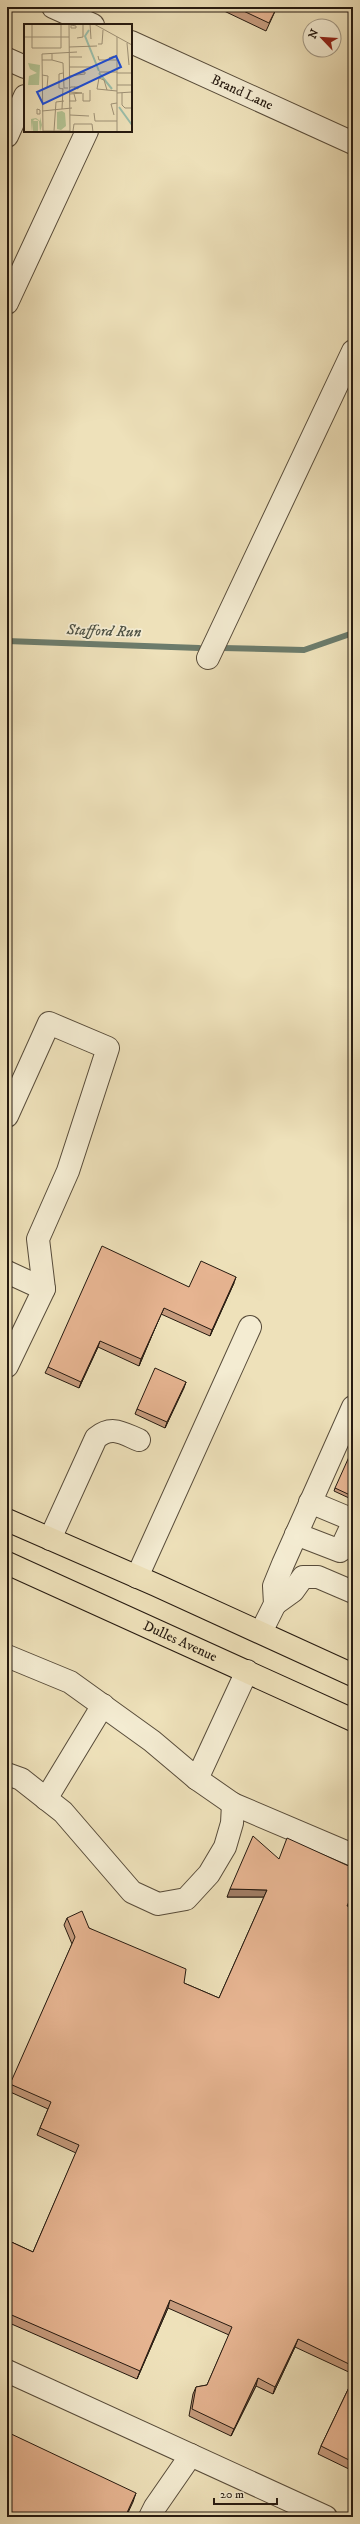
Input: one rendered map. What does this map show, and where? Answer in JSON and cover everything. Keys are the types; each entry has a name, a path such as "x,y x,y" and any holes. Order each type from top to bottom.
{"main road":[{"path":"7,1520 137,1576 353,1675"},
{"name":"Dulles Avenue","path":"7,1563 353,1720"}],"street":[{"path":"53,7 90,18"},
{"name":"Brand Lane","path":"132,42 353,143"},
{"path":"7,59 24,67"},
{"path":"7,136 24,98"},
{"path":"7,303 87,132"},
{"path":"208,658 353,351"},
{"path":"7,1116 49,1023 108,1048 68,1171 38,1239 44,1289 7,1366"},
{"path":"7,1272 44,1289"},
{"path":"137,1576 250,1327"},
{"path":"275,1604 274,1586 310,1502 332,1475 344,1449 351,1415"},
{"path":"50,1539 96,1438 104,1432 117,1430 139,1440"},
{"path":"296,1534 347,1554 353,1521 310,1502"},
{"path":"261,1632 275,1604 293,1591 303,1577 318,1577 353,1592"},
{"path":"7,1656 70,1682 152,1741 197,1779 233,1804 353,1855"},
{"path":"197,1779 247,1671"},
{"path":"46,1799 103,1705"},
{"path":"7,1774 21,1779 63,1812 132,1892 158,1904 186,1899 210,1874 225,1847 232,1823 233,1804"},
{"path":"7,2371 326,2517"},
{"path":"150,2517 191,2455"}],"building":[{"path":"235,7 277,7 269,23"},
{"path":"102,1246 189,1287 201,1261 236,1277 212,1330 164,1308 141,1359 100,1341 81,1382 48,1367"},
{"path":"155,1368 186,1382 167,1422 137,1409"},
{"path":"353,1448 353,1489 350,1495 335,1488"},
{"path":"253,1836 279,1859 287,1838 353,1868 353,1893 347,1906 353,1908 353,2366 298,2339 275,2387 258,2378 234,2429 192,2409 196,2387 207,2385 232,2327 170,2300 140,2371 7,2313 7,2240 33,2252 79,2145 40,2128 51,2102 10,2084 75,1937 67,1918 82,1911 89,1928 186,1969 184,1983 219,1998 267,1890 230,1889"},
{"path":"353,2379 353,2462 321,2446"},
{"path":"7,2432 136,2493 125,2517 7,2517"}],"waterway":[{"name":"Stafford Run","path":"223,648 304,650 353,633"},
{"name":"Stafford Run","path":"7,641 199,648"}]}
